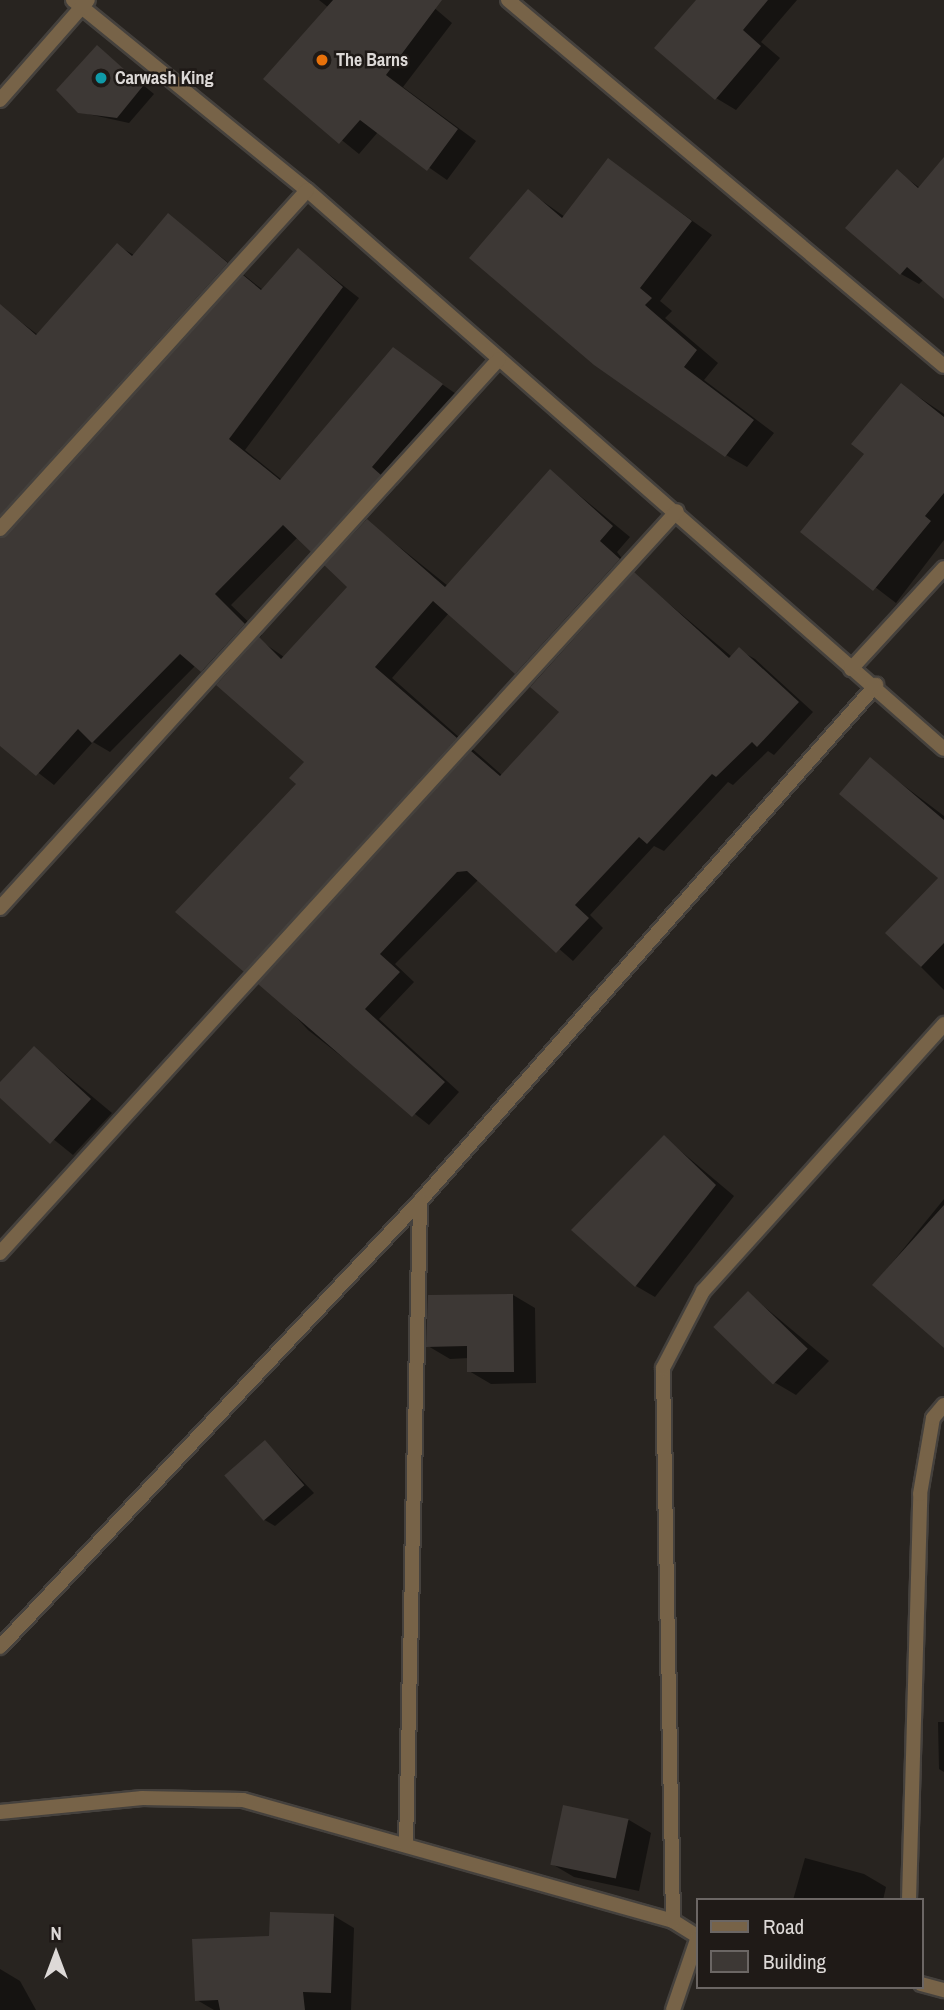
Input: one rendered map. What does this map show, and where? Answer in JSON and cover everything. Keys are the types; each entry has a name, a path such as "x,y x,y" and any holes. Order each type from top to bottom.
{"street":[{"path":"73,0 86,5 307,190 677,511 851,669 876,685 944,749"},
{"path":"508,0 944,366"},
{"path":"0,100 86,5"},
{"path":"0,529 307,190"},
{"path":"0,908 499,359"},
{"path":"0,1253 677,511"},
{"path":"851,669 944,568"},
{"path":"0,1647 421,1201 876,685"},
{"path":"673,1921 663,1368 703,1291 944,1024"},
{"path":"407,1845 421,1201"},
{"path":"908,1898 920,1494 933,1418 944,1405"},
{"path":"0,1812 142,1798 243,1800 673,1921 696,1937"},
{"path":"673,2010 696,1941"},
{"path":"923,1985 944,1990"}],"building":[{"path":"333,0 442,0 386,75 458,129 427,171 360,120 339,144 263,79"},
{"path":"696,0 768,0 743,30 761,46 715,100 654,48"},
{"name":"Carwash King","path":"97,45 143,86 117,118 78,113 56,90"},
{"path":"944,157 944,299 907,267 900,275 845,228 897,169 918,188"},
{"path":"608,158 692,221 640,288 652,298 645,305 697,350 684,367 754,420 725,457 594,365 469,258 528,189 562,218"},
{"path":"168,213 228,263 0,515 0,304 36,335 117,243 132,256"},
{"path":"298,248 343,287 229,439 280,480 393,347 443,384 372,467 381,475 311,552 283,525 215,594 245,624 201,672 180,654 92,743 78,729 36,776 0,746 0,538 243,275 261,290"},
{"path":"901,383 944,417 944,493 925,516 931,521 873,591 800,532 864,454 851,444"},
{"path":"550,469 613,526 600,541 620,559 515,674 433,601 375,667 457,738 244,972 175,912 296,784 289,778 304,762 216,685 259,637 281,659 347,587 324,565 367,519 445,587"},
{"path":"634,572 729,658 739,647 799,702 757,747 752,742 716,777 712,774 647,844 639,837 575,905 589,918 556,953 467,871 457,872 380,954 400,972 365,1009 445,1082 412,1117 258,984 471,751 500,776 559,712 530,687"},
{"path":"870,757 944,820 944,943 921,967 885,933 938,878 839,794"},
{"path":"34,1046 91,1099 50,1144 0,1098 0,1082"},
{"path":"664,1135 716,1185 635,1287 571,1230"},
{"path":"944,1205 944,1348 872,1285"},
{"path":"748,1291 808,1349 773,1385 713,1327"},
{"path":"513,1294 514,1372 467,1372 467,1346 426,1347 428,1295"},
{"path":"265,1440 304,1485 264,1521 224,1475"},
{"path":"563,1805 629,1819 616,1879 550,1865"},
{"path":"270,1912 334,1914 331,1993 303,1992 305,2010 220,2010 218,2000 195,2001 192,1939 269,1936"}],"place":[{"name":"The Barns","path":"322,60"},
{"name":"Carwash King","path":"101,78"}]}
